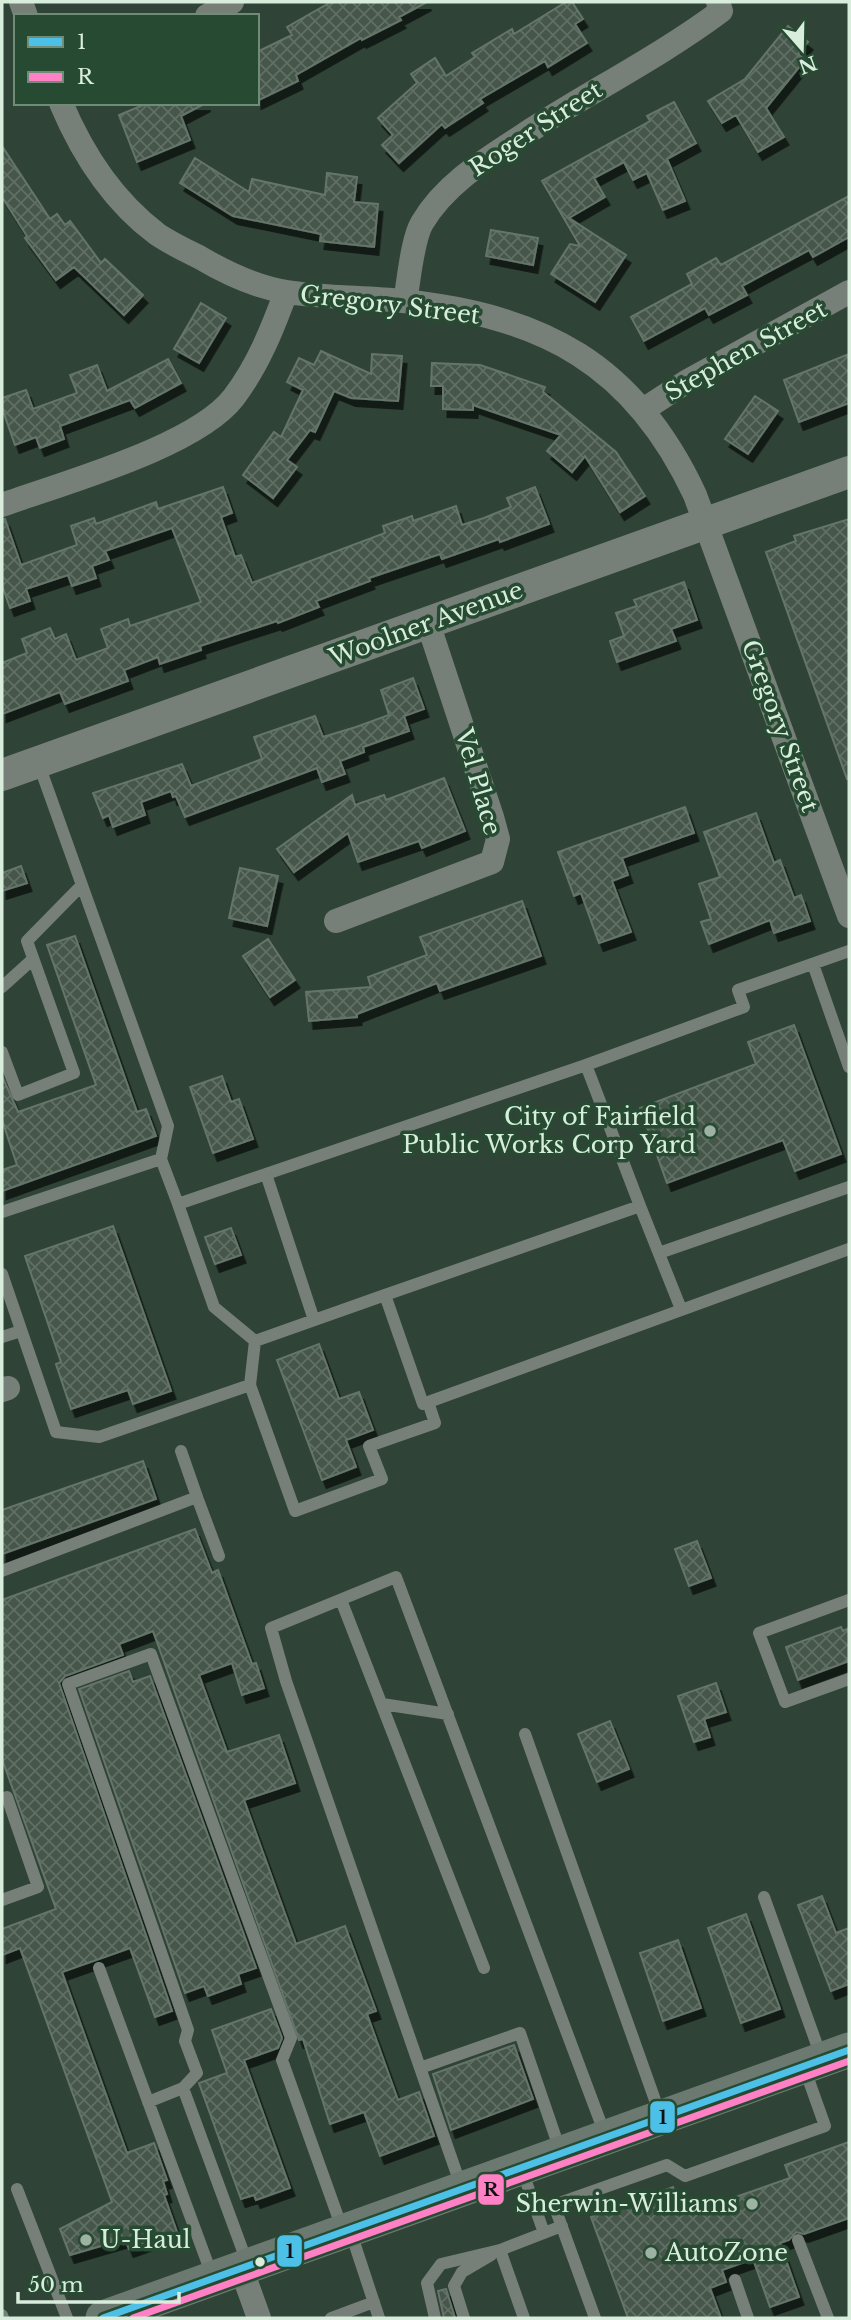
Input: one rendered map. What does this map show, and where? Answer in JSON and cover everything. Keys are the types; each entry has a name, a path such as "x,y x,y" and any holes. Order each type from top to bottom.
{"main road":[{"path":"103,2318 825,2059"}],"street":[{"path":"211,14 232,2"},
{"name":"Roger Street","path":"405,301 420,225 441,197 461,178 545,121 682,40 722,11 718,2"},
{"name":"Gregory Street","path":"62,105 75,137 109,188 157,234 234,277 286,292 405,301 493,317 538,331 576,351 627,390 676,454 706,523 849,916"},
{"path":"2,505 146,454 187,434 232,400 264,351 286,292"},
{"name":"Stephen Street","path":"643,410 686,382 849,292"},
{"name":"Woolner Avenue","path":"2,775 849,472"},
{"name":"Vel Place","path":"336,921 492,862 498,839 428,623"},
{"path":"234,2271 259,2318"}],"lane":[{"path":"38,762 168,1126 161,1159 214,1307 255,1341"},
{"path":"2,1052 18,1095 74,1073 27,941 82,885"},
{"path":"178,1204 586,1065 744,1007 738,990 849,951"},
{"path":"2,987 33,959"},
{"path":"813,964 849,1067"},
{"path":"586,1065 681,1310"},
{"path":"2,1212 161,1159"},
{"path":"267,1174 314,1320"},
{"path":"659,1253 849,1186"},
{"path":"255,1341 640,1206"},
{"path":"385,1295 423,1404 849,1249"},
{"path":"2,1274 56,1432 99,1437 250,1385"},
{"path":"2,1337 21,1331"},
{"path":"255,1341 250,1385 295,1511 382,1479 369,1446 435,1423 428,1402"},
{"path":"181,1451 219,1556"},
{"path":"2,1571 197,1497"},
{"path":"462,2189 271,1628 396,1577 606,2137"},
{"path":"341,1600 484,1968"},
{"path":"849,1600 759,1633 785,1702 849,1679"},
{"path":"148,2102 183,2088 197,2073 185,2041 188,2030 68,1684 152,1654 291,2038 282,2060 379,2318"},
{"path":"382,1704 448,1714"},
{"path":"525,1734 661,2118"},
{"path":"2,1799 7,1797 38,1887 2,1900"},
{"path":"595,2318 554,2206 667,2165 685,2175 825,2126 825,2059 764,1896"},
{"path":"99,1968 148,2102 234,2271"},
{"path":"420,2068 520,2034 562,2153"},
{"path":"183,2088 234,2271"},
{"path":"522,2168 544,2233"},
{"path":"17,2189 67,2318"},
{"path":"464,2318 454,2286 462,2272 500,2250 562,2226"},
{"path":"798,2240 831,2317"},
{"path":"435,2318 426,2290 434,2270 458,2259 500,2250"},
{"path":"500,2250 524,2318"},
{"path":"735,2280 748,2318"},
{"path":"331,2318 374,2302"}],"building":[{"path":"331,2 427,2 399,17 401,20 362,40 361,38 296,75 298,81 259,100 259,51 292,35 287,27"},
{"path":"566,2 572,2 583,19 575,24 587,43 548,67 545,61 480,99 483,103 445,128 442,124 399,163 382,145 393,135 378,118 417,83 411,74 435,58 446,76 475,57 472,53 512,29 514,34"},
{"path":"788,26 808,42 798,54 805,60 766,108 784,137 758,152 736,115 722,123 708,101 745,79"},
{"path":"674,102 696,143 667,159 685,201 663,210 647,173 633,180 624,162 594,178 605,197 569,218 626,255 595,302 551,274 570,244 580,246 542,181 650,121 647,116"},
{"path":"143,105 202,105 181,116 190,140 137,162 119,115"},
{"path":"2,146 50,219 57,214 65,225 70,221 101,263 105,259 143,295 124,315 74,267 56,280 25,238 27,236 2,197"},
{"path":"195,158 249,192 252,179 325,195 327,173 357,177 354,202 378,204 374,247 320,241 321,234 233,216 180,183"},
{"path":"849,196 849,237 813,257 809,250 742,286 747,295 709,315 705,308 644,341 631,317 692,284 687,274 716,258 721,265"},
{"path":"491,230 538,238 533,265 486,256"},
{"path":"201,303 226,318 199,363 174,349"},
{"path":"321,351 371,374 372,354 402,356 398,401 351,398 334,391 315,432 310,430 287,460 297,467 273,498 243,475 274,432 281,437 303,390 287,382 299,358 314,365"},
{"path":"849,354 849,403 799,422 784,380"},
{"path":"168,359 181,383 135,408 130,400 60,426 64,439 40,448 36,437 15,445 2,408 2,398 26,390 33,409 77,393 70,375 97,365 107,391"},
{"path":"432,363 480,365 545,387 543,392 616,452 645,496 620,512 585,456 572,472 547,451 561,435 473,405 473,410 443,409 443,386 431,386"},
{"path":"755,396 778,411 748,454 725,439"},
{"path":"223,487 232,513 221,517 235,557 241,555 252,583 385,533 383,526 412,516 413,521 456,506 462,525 484,518 511,507 507,498 535,487 549,524 500,542 499,539 442,559 440,554 369,578 370,581 316,601 319,607 278,623 277,621 200,646 201,650 160,664 158,657 124,670 128,681 65,704 60,692 2,714 2,663 27,653 22,639 50,628 55,639 66,634 76,660 108,648 101,629 128,619 130,626 201,602 172,528 105,551 109,560 92,566 96,578 72,586 68,575 26,589 30,601 10,608 2,585 2,520 5,519 21,565 77,545 71,526 94,518 96,524 156,502 158,509"},
{"path":"849,519 847,779 766,552 796,541 794,536"},
{"path":"684,582 697,620 671,629 676,641 617,662 610,641 624,636 616,613 637,606 634,600"},
{"path":"413,678 424,709 404,716 409,731 363,747 364,752 340,761 345,774 322,782 317,768 185,817 171,791 141,802 145,815 113,827 109,815 103,818 93,793 182,764 191,786 262,759 254,737 315,716 323,737 356,727 389,715 381,690"},
{"path":"444,778 465,831 422,848 419,841 358,862 348,833 294,872 277,849 352,795 355,805 384,795 386,800"},
{"path":"685,807 694,833 622,858 628,875 612,881 631,932 599,943 581,893 574,896 558,852"},
{"path":"756,813 774,863 780,860 794,898 801,895 810,921 774,933 770,920 709,944 701,922 711,919 699,884 720,877 704,832"},
{"path":"21,866 27,883 2,891 2,873"},
{"path":"240,868 278,876 267,926 229,918"},
{"path":"522,901 541,956 440,991 437,983 357,1014 357,1017 309,1021 306,992 371,987 368,977 427,955 420,937"},
{"path":"75,936 137,1112 146,1109 156,1136 2,1191 2,1170 17,1165 2,1120 2,1076 18,1112 96,1085 47,945"},
{"path":"268,939 295,980 270,997 243,956"},
{"path":"794,1025 841,1154 795,1171 783,1140 667,1183 640,1108 756,1064 748,1042"},
{"path":"222,1076 231,1102 239,1099 253,1139 213,1153 190,1087"},
{"path":"113,1226 171,1391 133,1404 128,1390 71,1409 56,1364 61,1362 25,1256"},
{"path":"231,1228 241,1255 215,1264 205,1237"},
{"path":"319,1344 339,1399 359,1392 373,1430 346,1440 356,1467 322,1480 277,1360"},
{"path":"143,1461 156,1499 2,1554 2,1510"},
{"path":"195,1529 212,1573 218,1570 252,1664 256,1663 264,1688 242,1695 232,1663 199,1675 227,1752 279,1735 295,1783 244,1800 296,1944 345,1926 376,2011 367,2014 398,2100 419,2092 434,2136 380,2156 364,2112 330,2124 303,2039 299,2040 153,1631 119,1644 123,1655 65,1676 59,1683 172,2011 155,2017 130,1948 62,1972 127,2153 154,2143 167,2180 163,2181 167,2194 164,2195 177,2232 129,2249 125,2239 70,2255 60,2229 112,2202 20,1948 2,1955 2,1929 56,1909 2,1759 2,1600"},
{"path":"697,1541 711,1578 689,1586 675,1549"},
{"path":"841,1627 843,1631 849,1628 849,1661 798,1680 786,1647"},
{"path":"129,1671 133,1682 150,1676 256,1968 238,1974 241,1984 208,1996 204,1986 185,1993 79,1689"},
{"path":"716,1683 726,1712 704,1719 710,1737 694,1742 678,1696"},
{"path":"610,1721 629,1769 597,1782 578,1734"},
{"path":"822,1896 836,1933 849,1928 849,1984 831,1991 798,1905"},
{"path":"746,1914 780,2009 741,2023 708,1928"},
{"path":"678,1940 701,2008 663,2021 640,1953"},
{"path":"271,2009 282,2038 278,2048 244,2060 290,2188 256,2200 254,2195 241,2199 199,2083 227,2073 212,2030"},
{"path":"514,2045 533,2099 451,2130 433,2074"},
{"path":"849,2142 849,2218 804,2234 796,2232 789,2240 780,2243 799,2297 770,2307 753,2259 722,2270 726,2282 710,2288 721,2318 628,2318 591,2217 673,2187 684,2215 790,2178 785,2165"},
{"path":"446,2289 455,2318 444,2318 438,2291"}],"transit line":[{"name":"1","path":"103,2318 849,2050"},
{"name":"R","path":"133,2318 849,2061"}],"place":[{"name":"City of Fairfield Public Works Corp Yard","path":"710,1131"},
{"name":"Sherwin-Williams","path":"752,2204"},
{"name":"U-Haul","path":"86,2240"},
{"name":"AutoZone","path":"651,2253"}]}
